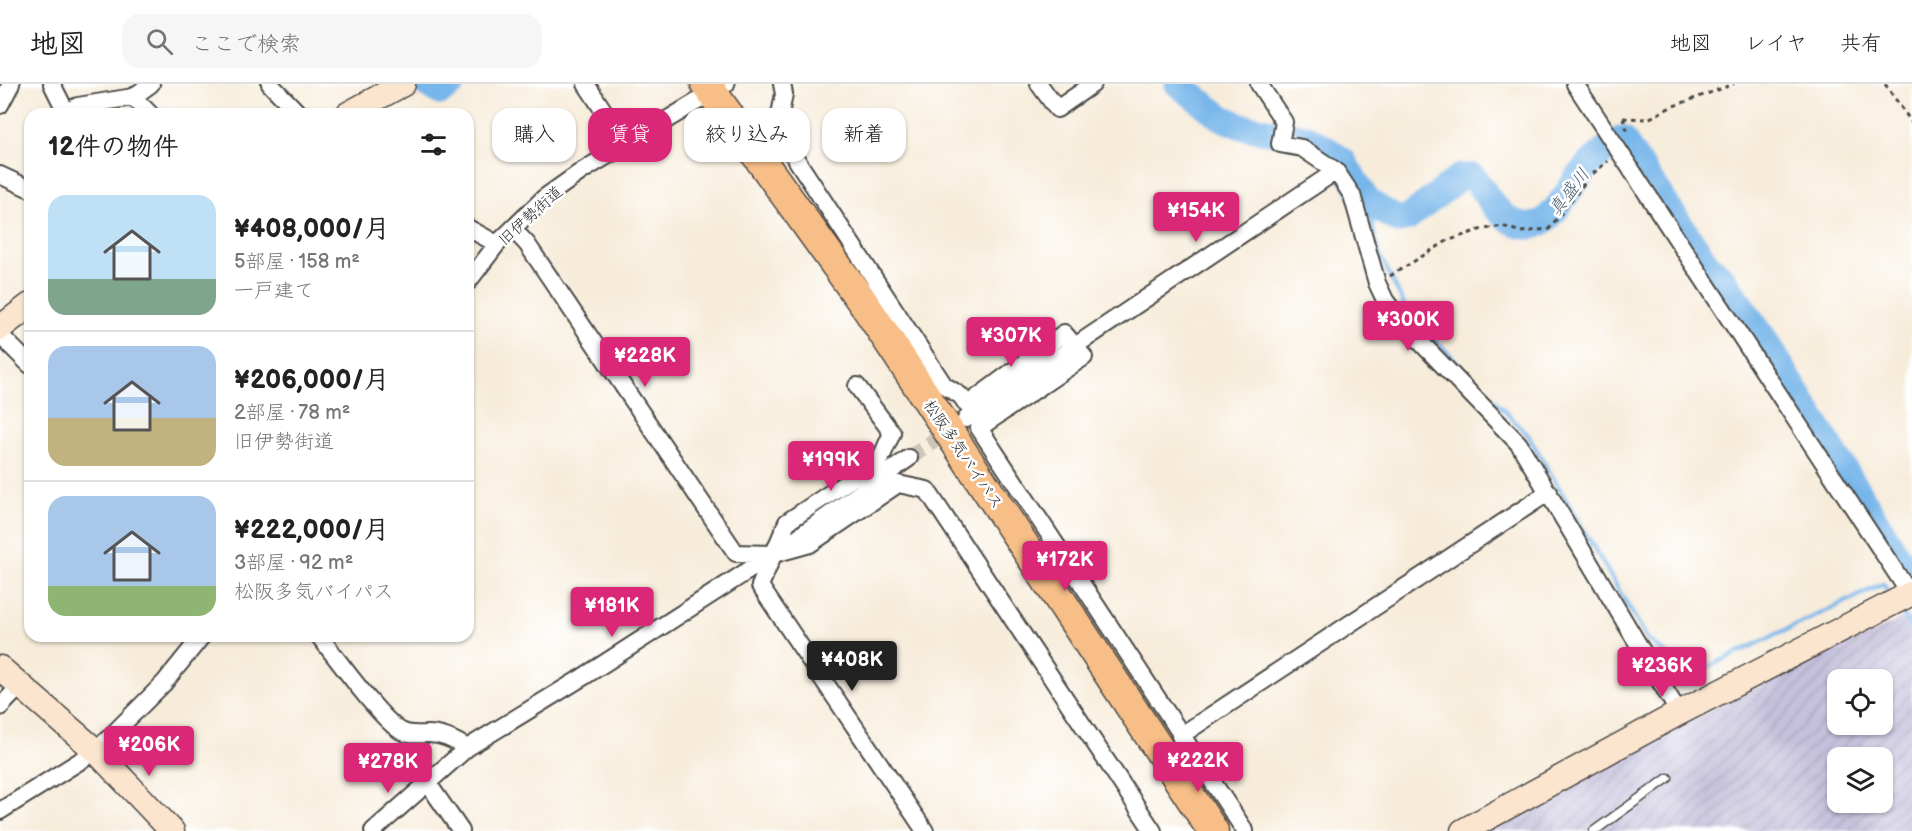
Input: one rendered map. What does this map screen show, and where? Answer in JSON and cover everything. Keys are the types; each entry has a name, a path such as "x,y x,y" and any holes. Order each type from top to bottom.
{"highway":[{"name":"松阪多気バイパス","path":"715,87 869,311 1213,831"}],"street":[{"path":"0,105 11,84"},
{"path":"52,84 64,108"},
{"path":"75,108 133,97 151,84"},
{"path":"270,84 294,108"},
{"path":"359,108 404,84"},
{"path":"586,84 602,108"},
{"path":"782,84 784,94 777,130 944,385 961,396 967,405 1064,333 1084,357 979,428 1180,736 1245,831"},
{"path":"1039,84 1057,109 1093,84"},
{"path":"1259,84 1284,123 1280,144 1302,148 1336,171 1352,195 1377,283 1385,300 1402,323 1519,444 1679,713"},
{"path":"1463,831 1679,713 1905,598 1575,84"},
{"name":"旧伊勢街道","path":"672,115 715,87"},
{"path":"133,97 144,108"},
{"name":"旧伊勢街道","path":"474,274 497,244 544,198 600,162"},
{"path":"966,419 1336,171"},
{"path":"0,175 24,186"},
{"path":"513,229 527,244 736,553 774,554 810,544 898,484 927,490 1153,831"},
{"path":"474,231 497,244"},
{"path":"0,328 24,310"},
{"path":"0,335 24,359"},
{"path":"857,386 892,434 879,460 787,522 760,586 925,831"},
{"path":"373,831 467,748 583,677 774,554 909,458"},
{"path":"1180,736 1549,492"},
{"path":"0,811 96,751 164,683 197,642"},
{"path":"323,642 375,705 401,731 415,735 439,735 455,740 467,748"},
{"path":"0,668 96,751 172,831"},
{"path":"0,707 20,686"},
{"path":"427,782 461,831"}],"lane":[{"path":"1594,831 1668,778"}],"path":[{"path":"1606,132 1623,118 1648,119 1671,107 1734,84"},
{"path":"1884,84 1912,123"},
{"path":"1399,272 1447,241 1479,230 1502,226 1521,232 1549,229 1589,177 1618,152"}],"shaded area":[{"path":"1912,614 1912,831 1452,831"}],"waterway":[{"name":"真盛川","path":"427,84 440,92 452,84"},
{"name":"真盛川","path":"1178,84 1222,118 1244,127 1307,138 1325,148 1343,161 1367,201 1398,220 1408,218 1460,177 1473,177 1495,207 1511,221 1525,226 1536,225 1547,219 1556,209 1587,166 1622,139 1706,263 1722,278 1763,337 1899,559 1912,567"},
{"path":"1367,201 1378,251 1407,311 1528,435 1648,640 1684,667 1699,671 1883,584 1891,596"},
{"path":"1899,609 1912,629"}],"tunnel":[{"path":"909,458 953,428"}]}
